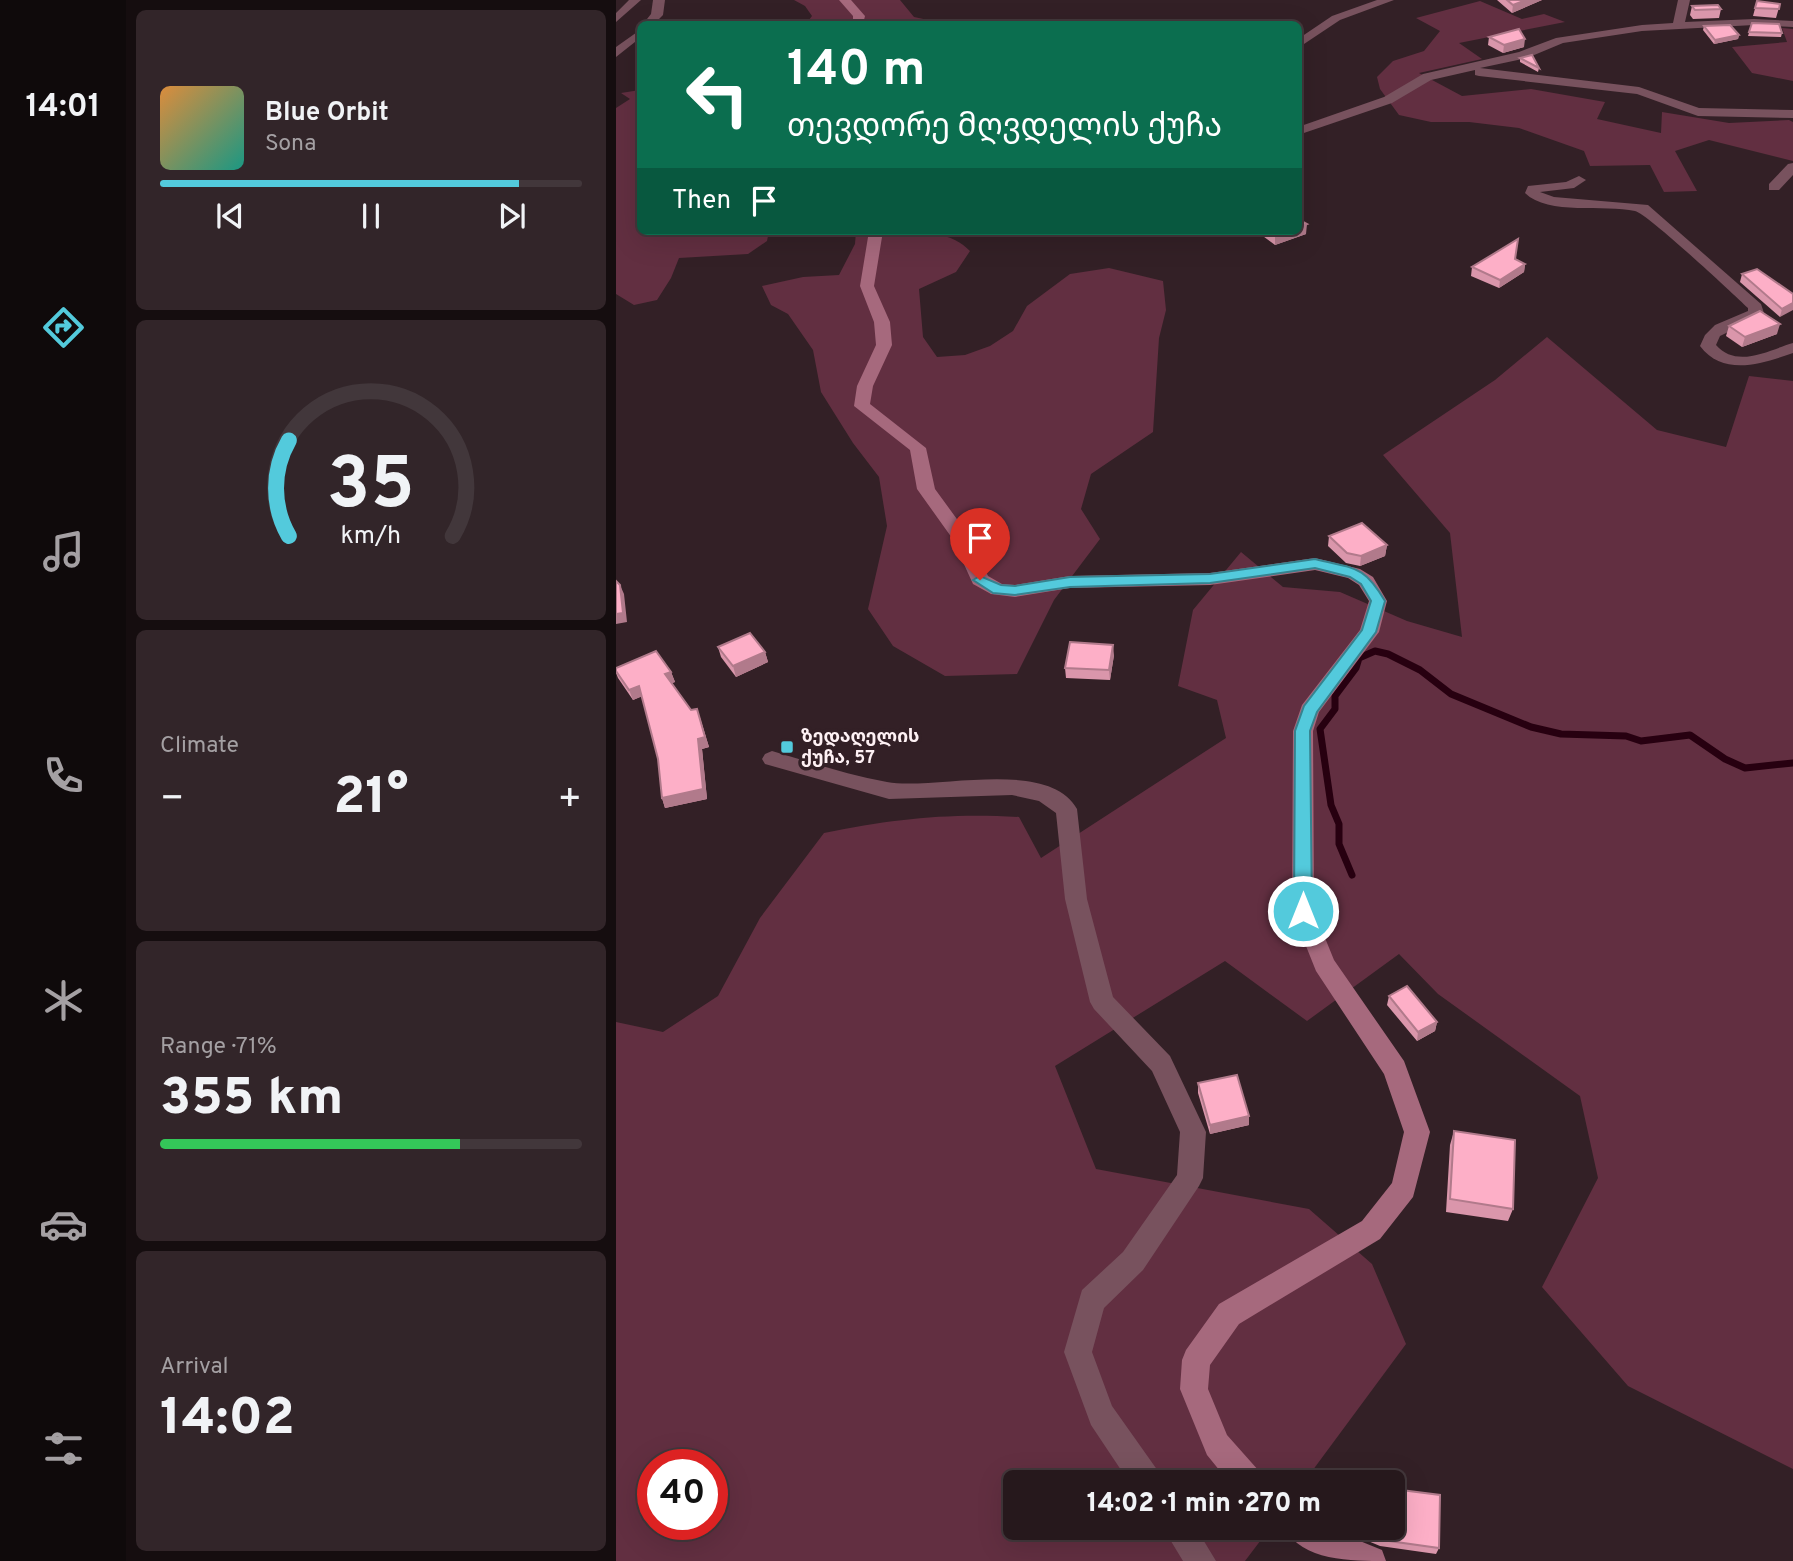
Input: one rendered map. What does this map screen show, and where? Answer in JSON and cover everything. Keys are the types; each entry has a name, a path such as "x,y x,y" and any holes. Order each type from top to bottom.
{"street":[{"path":"616,19 635,0"},
{"path":"651,21 657,15 659,0"},
{"path":"845,0 859,16 858,21"},
{"path":"1302,42 1336,18 1388,0"},
{"path":"1676,26 1682,18 1684,0"},
{"path":"1302,130 1388,100 1427,78 1523,55 1560,40 1608,32 1676,26 1755,22 1793,24"},
{"path":"616,53 637,36"},
{"path":"1461,70 1639,91 1698,112 1793,114"},
{"path":"1774,187 1793,167"},
{"path":"1579,180 1573,185 1540,186 1532,189 1532,193 1548,200 1627,204 1643,208 1756,307 1756,313 1748,318 1712,334 1708,346 1712,354 1721,360 1737,361 1766,357 1793,348"},
{"path":"875,235 867,286 882,321 884,345 865,386 862,406 918,448 926,489 961,537 980,580 998,590 1015,590 1070,582 1210,579 1315,564 1354,573 1366,581 1378,601 1369,632 1310,710 1303,731 1303,911 1324,964 1395,1069 1417,1132 1404,1188 1371,1230 1229,1314 1196,1360 1194,1389 1217,1445 1238,1470"},
{"path":"772,759 889,791 1012,787 1045,794 1066,809 1076,899 1102,1002 1161,1064 1193,1132 1190,1178 1133,1261 1092,1300 1078,1352 1101,1415 1139,1470"},
{"path":"1186,1540 1201,1561"},
{"path":"1320,1540 1331,1547 1371,1561"}],"shaded area":[{"path":"794,0 900,0 914,17 933,21 808,21 812,16 805,6"},
{"path":"1480,1 1522,19 1544,14 1565,22 1459,43 1482,59 1419,73 1462,96 1531,89 1605,102 1597,119 1661,133 1662,112 1729,123 1789,120 1793,122 1793,161 1709,140 1675,151 1697,191 1664,192 1650,165 1590,166 1584,151 1519,128 1469,122 1431,122 1399,115 1380,89 1377,77 1393,61 1424,51 1440,31 1416,18"},
{"path":"1782,28 1793,29 1793,81 1752,73 1732,47 1787,42"},
{"path":"637,90 637,235 768,235 767,241 748,254 679,258 671,278 657,300 634,305 616,294 616,108 630,99 621,93"},
{"path":"856,235 941,235 959,242 970,251 956,272 919,289 923,337 937,357 965,355 990,346 1013,331 1027,306 1070,274 1109,268 1163,281 1166,310 1159,338 1153,432 1091,474 1081,509 1100,539 1054,600 1017,674 945,676 893,646 868,609 887,526 879,477 853,443 821,392 813,350 788,314 771,305 762,286 803,277 839,275 855,244"},
{"path":"1547,337 1657,430 1726,447 1749,376 1793,381 1793,1469 1628,1386 1542,1287 1598,1178 1580,1096 1438,994 1399,954 1307,1021 1225,961 1055,1066 1096,1169 1309,1209 1372,1264 1406,1344 1313,1470 1003,1470 1003,1540 1261,1540 1245,1561 616,1561 616,1022 663,1032 718,996 760,918 824,833 920,818 1019,817 1041,858 1226,738 1217,700 1178,686 1193,610 1241,552 1283,587 1340,592 1407,621 1462,637 1450,533 1383,455 1495,380"}],"building":[{"path":"1507,0 1526,0 1513,5"},
{"path":"1757,1 1780,4 1779,9 1755,8"},
{"path":"1718,5 1721,9 1695,10 1692,6"},
{"path":"1752,23 1779,24 1782,33 1749,32"},
{"path":"1730,25 1739,35 1715,40 1704,26"},
{"path":"1519,29 1525,39 1504,45 1489,37"},
{"path":"1532,55 1539,68 1520,58"},
{"path":"1518,239 1515,259 1525,264 1500,280 1472,267"},
{"path":"1757,269 1793,294 1793,303 1782,309 1742,274"},
{"path":"1760,311 1780,324 1745,337 1729,326"},
{"path":"1362,523 1387,545 1361,556 1347,553 1329,536"},
{"path":"616,581 620,585 623,613 616,614"},
{"path":"750,633 765,652 733,666 718,647"},
{"path":"1070,642 1113,645 1109,670 1065,668"},
{"path":"656,651 671,672 665,674 691,710 697,709 705,737 698,739 703,789 662,798 658,759 639,686 629,690 616,671 616,668"},
{"path":"1407,986 1437,1022 1418,1032 1389,996"},
{"path":"1237,1075 1249,1116 1210,1125 1198,1083"},
{"path":"1454,1131 1515,1140 1513,1209 1450,1199"},
{"path":"1405,1491 1440,1495 1439,1548 1382,1540 1405,1540"}],"waterway":[{"path":"1352,875 1339,844 1339,824 1331,805 1320,729 1335,709 1335,696 1356,668 1359,658 1375,651 1388,654 1420,670 1451,694 1531,727 1561,734 1626,736 1641,741 1690,735 1725,759 1745,768 1793,763"}],"place":[{"name":"ზედაღელის ქუჩა, 57","path":"787,747"}],"route":[{"path":"980,580 998,590 1015,590 1070,582 1210,579 1315,564 1354,573 1366,581 1378,601 1369,632 1310,710 1303,731 1303,911"}]}
